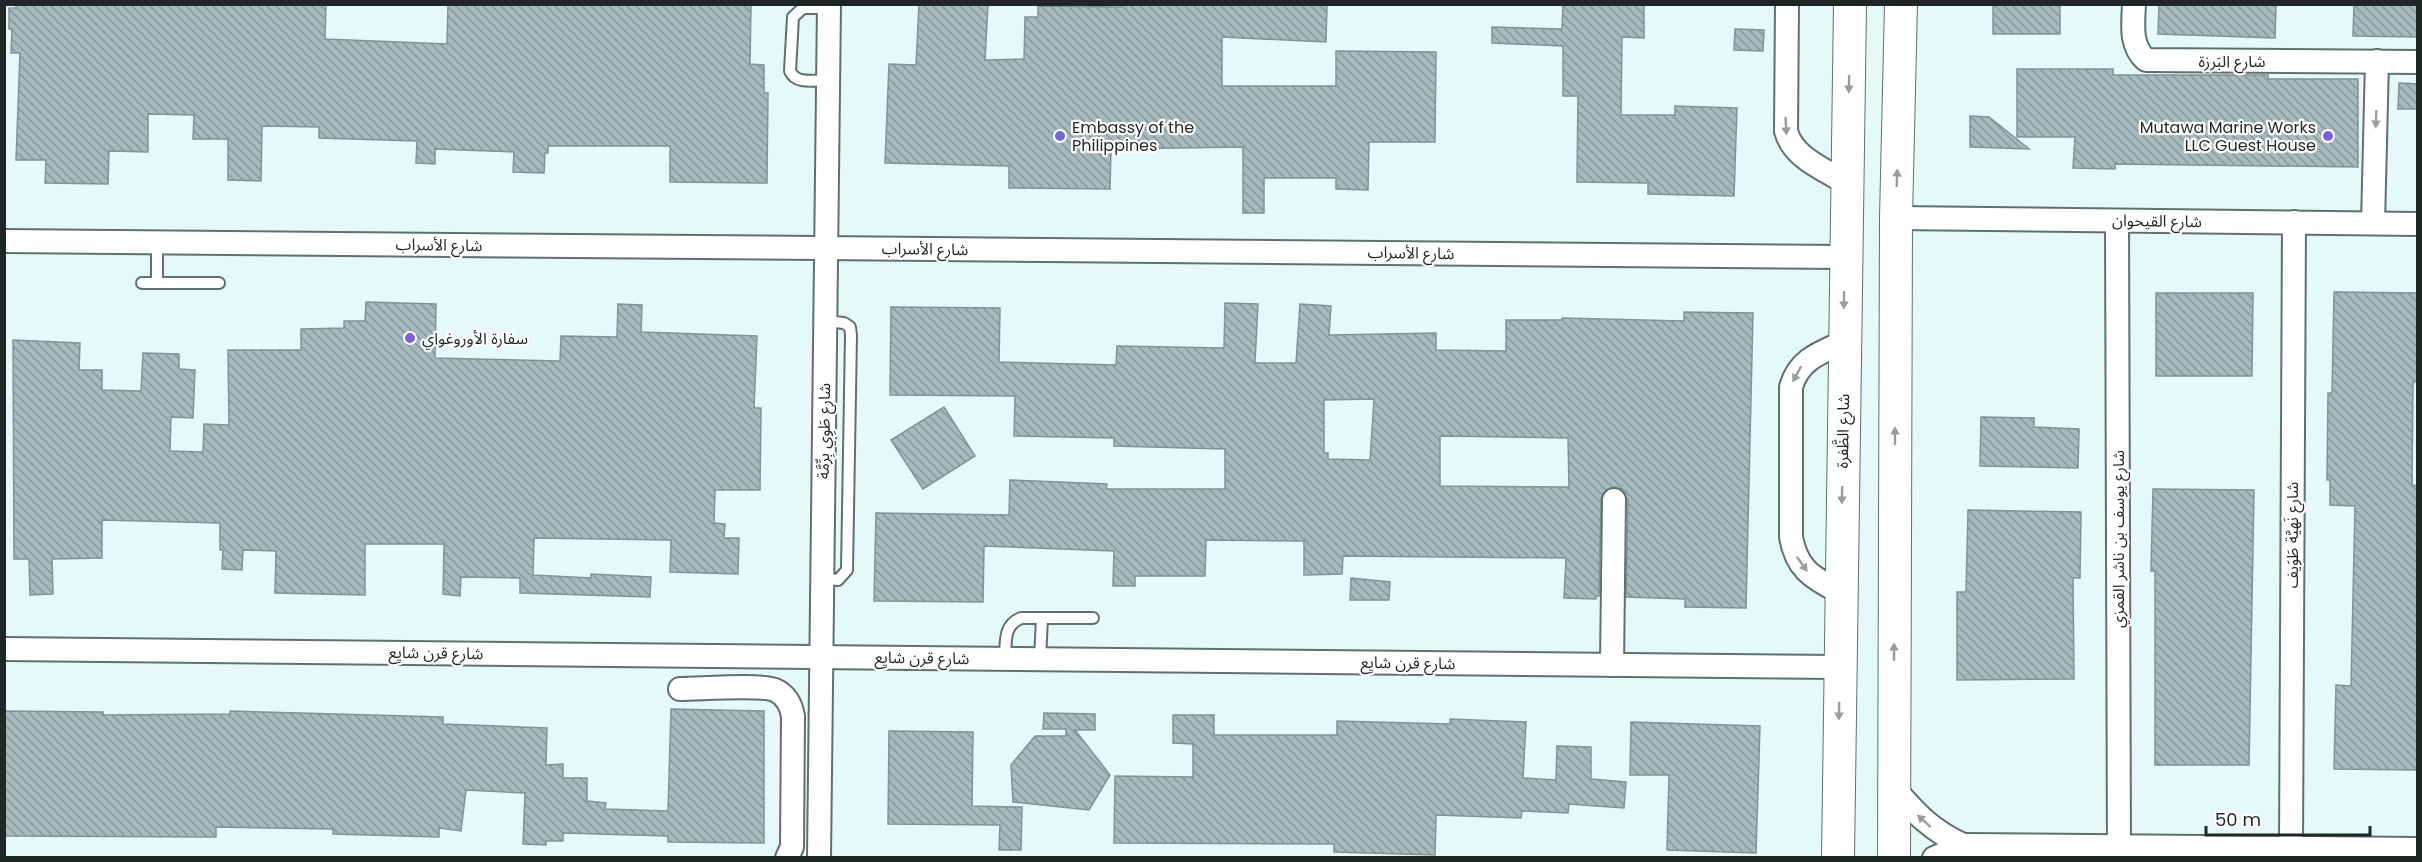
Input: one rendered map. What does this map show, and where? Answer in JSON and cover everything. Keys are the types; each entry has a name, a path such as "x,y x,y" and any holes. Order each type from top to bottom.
{"main road":[{"name":"شارع الظَّفرة","path":"1838,858 1850,4"},
{"path":"1894,858 1896,218 1901,4"},
{"path":"1850,42 1855,50 1872,59 1891,59 1900,55"},
{"path":"1848,128 1864,117 1874,115 1891,120 1899,127"}],"street":[{"path":"1787,4 1786,131 1788,140 1798,154 1846,183"},
{"name":"شارع البَرزة","path":"2134,4 2134,40 2138,53 2146,60 2418,62"},
{"name":"شارع طَوِي بِرِّمَّة","path":"819,858 829,6"},
{"path":"2373,223 2377,61"},
{"name":"شارع القيحوان","path":"1896,218 2418,224"},
{"name":"شارع يوسف بن ناشر القمزي","path":"2117,221 2119,852"},
{"name":"شارع نَهيَّة طَوَيف","path":"2291,848 2294,222"},
{"name":"شارع الأسراب","path":"4,240 1845,257"},
{"path":"1841,593 1810,576 1797,560 1793,549 1791,537 1791,387 1799,368 1806,360 1844,342"},
{"path":"1612,665 1614,500"},
{"name":"شارع قرن شايِع","path":"4,649 1840,668"},
{"path":"680,689 768,688 783,695 792,708 792,847 787,858"},
{"path":"792,783 820,783"},
{"path":"1893,787 1925,823 1939,834 1963,845 2119,852 2291,848 2380,853 2418,849"},
{"path":"1934,858 1963,845"}],"lane":[{"path":"828,80 800,80 790,71 793,17 803,8 829,6"},
{"path":"157,242 157,283"},
{"path":"142,283 219,283"},
{"path":"1005,659 1006,635 1011,624 1021,618 1093,618"},
{"path":"1040,659 1042,618"}],"building":[{"path":"16,4 326,4 325,39 447,44 448,4 751,4 750,64 764,65 764,93 768,93 767,183 670,182 670,146 548,146 548,153 545,153 544,173 513,172 514,152 435,149 435,164 416,163 417,141 319,138 319,127 262,126 261,181 228,180 228,139 193,139 194,115 148,114 148,152 109,151 108,184 45,183 46,160 16,160 20,53 11,53 12,29 9,29 9,8 16,8"},
{"path":"919,4 988,4 985,60 1024,59 1025,17 1038,17 1038,6 1327,4 1326,42 1222,37 1222,86 1336,86 1336,51 1436,52 1435,142 1369,142 1368,190 1336,189 1336,178 1264,178 1264,213 1243,213 1243,147 1111,149 1110,189 1009,188 1009,166 885,163 889,64 916,65"},
{"path":"1563,4 1644,4 1644,38 1622,37 1621,115 1675,115 1675,106 1737,108 1734,196 1648,194 1648,183 1577,182 1578,96 1563,96 1563,46 1492,43 1492,27 1562,29"},
{"path":"1993,4 2060,4 2060,34 1993,34"},
{"path":"2159,4 2276,4 2275,38 2158,34"},
{"path":"2354,4 2418,4 2418,37 2353,36"},
{"path":"1735,29 1764,30 1763,51 1734,50"},
{"path":"2017,69 2113,69 2113,75 2268,75 2268,79 2358,79 2358,167 2115,164 2115,169 2073,168 2075,137 2017,137"},
{"path":"2399,83 2418,84 2418,109 2398,109"},
{"path":"1970,116 1989,117 2029,149 1970,147"},
{"path":"2334,292 2418,293 2418,382 2413,382 2412,485 2418,486 2418,770 2334,769 2336,685 2351,686 2355,506 2330,505 2330,480 2327,480 2328,393 2332,393"},
{"path":"2156,293 2253,293 2252,376 2156,376"},
{"path":"366,302 436,304 435,358 560,361 561,336 617,337 618,304 642,305 641,332 757,336 754,408 761,408 760,490 715,490 714,523 725,524 724,538 739,538 738,574 670,572 671,540 534,538 533,575 591,578 591,574 651,577 650,597 520,593 520,578 461,577 460,596 443,594 444,544 365,544 365,595 275,593 276,551 243,550 242,570 222,569 223,550 220,550 220,523 102,520 102,558 52,559 53,594 30,595 29,559 14,559 13,340 80,343 79,370 102,370 102,390 141,391 143,353 179,354 179,369 195,370 193,418 171,417 170,451 203,452 204,424 229,425 228,350 301,350 301,329 344,328 344,321 365,321"},
{"path":"1225,303 1258,304 1255,363 1296,363 1300,304 1331,306 1329,335 1436,333 1436,350 1506,351 1506,320 1562,320 1562,318 1684,321 1684,312 1753,313 1746,608 1685,607 1685,599 1626,597 1628,500 1621,489 1614,487 1603,493 1601,499 1599,596 1596,596 1596,599 1564,598 1566,558 1343,556 1342,574 1304,575 1304,541 1206,540 1205,576 1135,576 1135,586 1113,586 1114,551 984,546 983,602 874,601 876,513 1009,515 1010,480 1107,484 1106,489 1225,489 1225,449 1114,446 1114,438 1014,436 1015,396 890,395 891,307 1000,308 999,362 1116,365 1117,346 1224,348","holes":["1374,399 1370,460 1328,459 1328,453 1324,453 1324,400","1440,436 1568,438 1569,487 1440,486"]},
{"path":"944,407 975,456 923,489 891,440"},
{"path":"1981,417 2034,418 2034,427 2079,429 2078,468 1980,466"},
{"path":"2153,489 2254,490 2249,765 2155,765 2155,571 2151,571"},
{"path":"1968,510 2081,512 2080,578 2073,578 2074,679 1957,680 1957,592 1966,592"},
{"path":"1351,578 1390,582 1389,600 1350,600"},
{"path":"671,709 764,711 764,843 668,842 668,836 563,833 563,841 546,841 546,845 523,844 525,793 466,790 461,831 439,828 439,837 333,834 333,829 216,827 216,837 4,836 4,711 103,712 103,715 230,714 230,711 443,717 443,724 547,728 546,765 563,764 563,778 587,778 587,801 606,803 605,809 668,811"},
{"path":"1044,713 1095,714 1095,730 1075,730 1110,775 1089,810 1013,802 1011,765 1035,736 1066,736 1066,729 1043,729"},
{"path":"1173,715 1214,715 1214,735 1337,735 1337,721 1450,724 1450,719 1526,722 1523,778 1556,780 1557,746 1591,747 1591,779 1626,782 1624,808 1569,804 1568,813 1522,811 1521,818 1436,815 1435,855 1334,852 1334,844 1114,843 1115,776 1193,777 1193,744 1173,743"},
{"path":"1631,722 1760,726 1756,853 1667,850 1669,775 1630,775"},
{"path":"889,731 973,732 972,806 1022,807 1021,850 999,850 1000,825 888,824"}],"place":[{"name":"Embassy of the Philippines","path":"1060,136"},
{"name":"Mutawa Marine Works LLC Guest House","path":"2328,136"},
{"name":"سفارة الأوروغواي","path":"410,338"}]}
